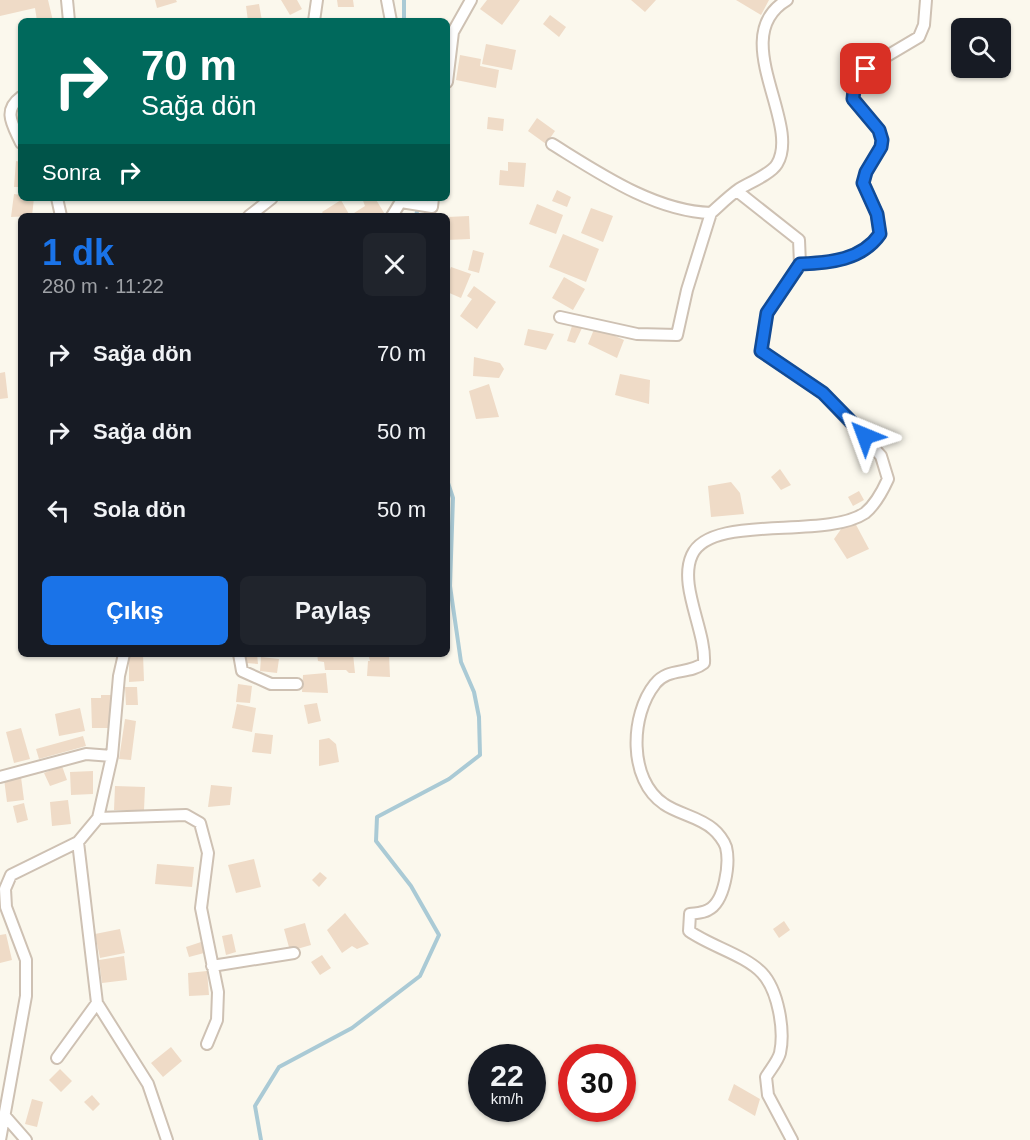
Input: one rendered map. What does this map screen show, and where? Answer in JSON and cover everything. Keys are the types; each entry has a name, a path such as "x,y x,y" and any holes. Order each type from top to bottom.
{"street":[{"path":"68,0 69,18"},
{"path":"314,18 317,0"},
{"path":"387,0 390,18"},
{"path":"450,57 453,32 471,0"},
{"path":"560,317 638,334 677,335 687,290 711,213 737,191 776,166 781,152 782,130 763,62 763,42 769,19 787,0"},
{"path":"800,264 830,263 870,248 880,234 877,214 863,183 866,172 881,147 882,140 879,130 853,99 854,90 866,69 879,58 919,37 924,25 926,0"},
{"path":"18,99 10,106 8,115 18,137"},
{"path":"552,144 604,176 647,197 688,210 711,213"},
{"path":"737,191 799,240 800,264 767,313 761,351 823,393 881,456 888,479 882,492 865,513 824,527 728,532 707,539 697,547 691,556 688,577 705,649 704,663 695,669 671,672 657,681 645,698 636,730 641,768 649,792 664,805 712,828 726,844 728,862 719,899 709,910 690,914 689,931 761,973 770,986 781,1030 780,1054 766,1077 768,1095 792,1140"},
{"path":"253,213 268,201"},
{"path":"412,201 432,203"},
{"path":"0,1140 26,996 26,960 9,915 5,889 11,875 78,842 98,818 112,756 119,675 123,657"},
{"path":"240,657 242,671 271,684 297,684"},
{"path":"0,777 86,754 112,756"},
{"path":"98,818 186,816 200,823 208,853 201,909 218,992 217,1020 207,1044"},
{"path":"78,842 97,1003 148,1084 167,1140"},
{"path":"212,966 294,953"},
{"path":"57,1058 97,1003"},
{"path":"5,1116 26,1140"}],"building":[{"path":"0,0 48,0 52,18 37,18 35,8 0,16"},
{"path":"155,0 176,0 177,2 157,8"},
{"path":"281,0 297,0 302,9 290,15"},
{"path":"337,0 353,0 354,7 338,7"},
{"path":"487,0 520,0 502,25 480,9"},
{"path":"631,0 656,0 645,12"},
{"path":"736,0 769,0 761,15"},
{"path":"259,4 261,18 248,18 246,6"},
{"path":"550,15 566,27 559,37 543,24"},
{"path":"486,44 516,50 512,70 482,64"},
{"path":"460,55 481,59 480,66 499,70 496,88 456,80"},
{"path":"488,117 504,119 503,131 487,129"},
{"path":"537,118 555,131 546,144 528,131"},
{"path":"16,161 18,161 18,187 14,187"},
{"path":"508,162 526,163 524,187 499,185 500,170 508,171"},
{"path":"557,190 571,197 567,207 552,201"},
{"path":"14,194 18,195 18,201 34,201 32,213 18,213 18,217 11,217"},
{"path":"342,201 348,213 323,213"},
{"path":"363,201 377,201 384,213 354,213 365,206"},
{"path":"537,204 563,215 556,234 529,224"},
{"path":"591,208 613,216 603,242 581,233"},
{"path":"469,216 470,239 450,240 450,217"},
{"path":"563,234 599,249 586,282 549,267"},
{"path":"473,250 484,253 479,273 468,270"},
{"path":"451,267 471,274 461,298 450,293"},
{"path":"564,277 585,289 573,310 552,298"},
{"path":"474,286 496,302 477,329 460,316 472,299 467,296"},
{"path":"572,326 582,328 575,343 567,341"},
{"path":"595,327 624,340 617,358 588,344"},
{"path":"528,329 554,334 546,350 524,345"},
{"path":"474,357 500,363 504,369 499,378 473,376"},
{"path":"5,372 8,398 0,399 0,373"},
{"path":"620,374 650,380 649,404 615,395"},
{"path":"489,384 499,417 476,419 469,391"},
{"path":"780,469 791,485 781,490 771,477"},
{"path":"731,482 740,493 744,514 711,517 708,486"},
{"path":"859,491 864,500 853,506 848,497"},
{"path":"854,521 869,549 847,559 834,539 844,525"},
{"path":"129,657 143,657 144,681 129,682"},
{"path":"246,657 257,657 258,664 246,663"},
{"path":"261,657 279,659 277,673 260,671"},
{"path":"317,657 353,657 355,673 349,673 346,670 325,670 324,662 318,661"},
{"path":"369,657 389,657 390,677 367,676 368,661 370,661"},
{"path":"326,673 328,693 302,692 303,675"},
{"path":"238,684 252,686 250,703 236,702"},
{"path":"125,687 137,687 138,705 126,705"},
{"path":"101,695 112,695 112,728 92,728 91,698 101,698"},
{"path":"317,703 321,721 308,724 304,705"},
{"path":"237,704 256,708 252,732 232,728"},
{"path":"80,708 85,731 59,736 55,714"},
{"path":"125,719 136,721 131,760 119,759"},
{"path":"21,728 30,759 14,763 6,732"},
{"path":"255,733 273,735 271,754 252,752"},
{"path":"83,736 86,746 39,759 36,749"},
{"path":"329,738 336,744 339,762 319,766 319,740"},
{"path":"62,766 67,780 50,786 44,773"},
{"path":"93,771 93,794 71,795 70,772"},
{"path":"21,777 24,800 7,802 4,779"},
{"path":"211,785 232,787 230,805 208,807"},
{"path":"115,786 145,787 144,810 114,810"},
{"path":"68,800 71,824 52,826 50,802"},
{"path":"24,803 28,820 17,823 13,806"},
{"path":"254,859 261,887 236,893 228,865"},
{"path":"157,864 194,867 192,887 155,884"},
{"path":"320,872 327,878 319,887 312,880"},
{"path":"345,913 369,944 357,949 352,946 342,953 327,930"},
{"path":"784,921 790,930 779,938 773,929"},
{"path":"305,923 311,945 290,951 284,929"},
{"path":"120,929 125,953 100,958 95,934"},
{"path":"6,934 12,960 0,963 0,935"},
{"path":"232,934 236,952 226,955 222,936"},
{"path":"201,942 204,953 189,957 186,947"},
{"path":"322,955 331,968 320,975 311,962"},
{"path":"124,956 127,980 102,983 99,960"},
{"path":"207,971 209,995 189,996 188,973"},
{"path":"171,1047 182,1061 163,1077 151,1063"},
{"path":"60,1069 72,1081 61,1092 49,1080"},
{"path":"734,1084 760,1099 755,1116 728,1100"},
{"path":"92,1095 100,1104 93,1111 84,1102"},
{"path":"32,1099 43,1102 37,1127 25,1124"}],"waterway":[{"path":"404,0 404,18"},
{"path":"417,213 419,201"},
{"path":"450,489 453,498 450,586"},
{"path":"261,1140 255,1106 279,1067 352,1028 420,976 439,935 411,886 376,841 377,817 449,779 480,755 479,717 474,692 461,662 450,586"}],"route":[{"path":"865,436 823,393 761,351 767,313 800,264 830,263 870,248 880,234 877,214 863,183 866,172 881,147 882,140 879,130 853,99 854,90 866,69"}]}
